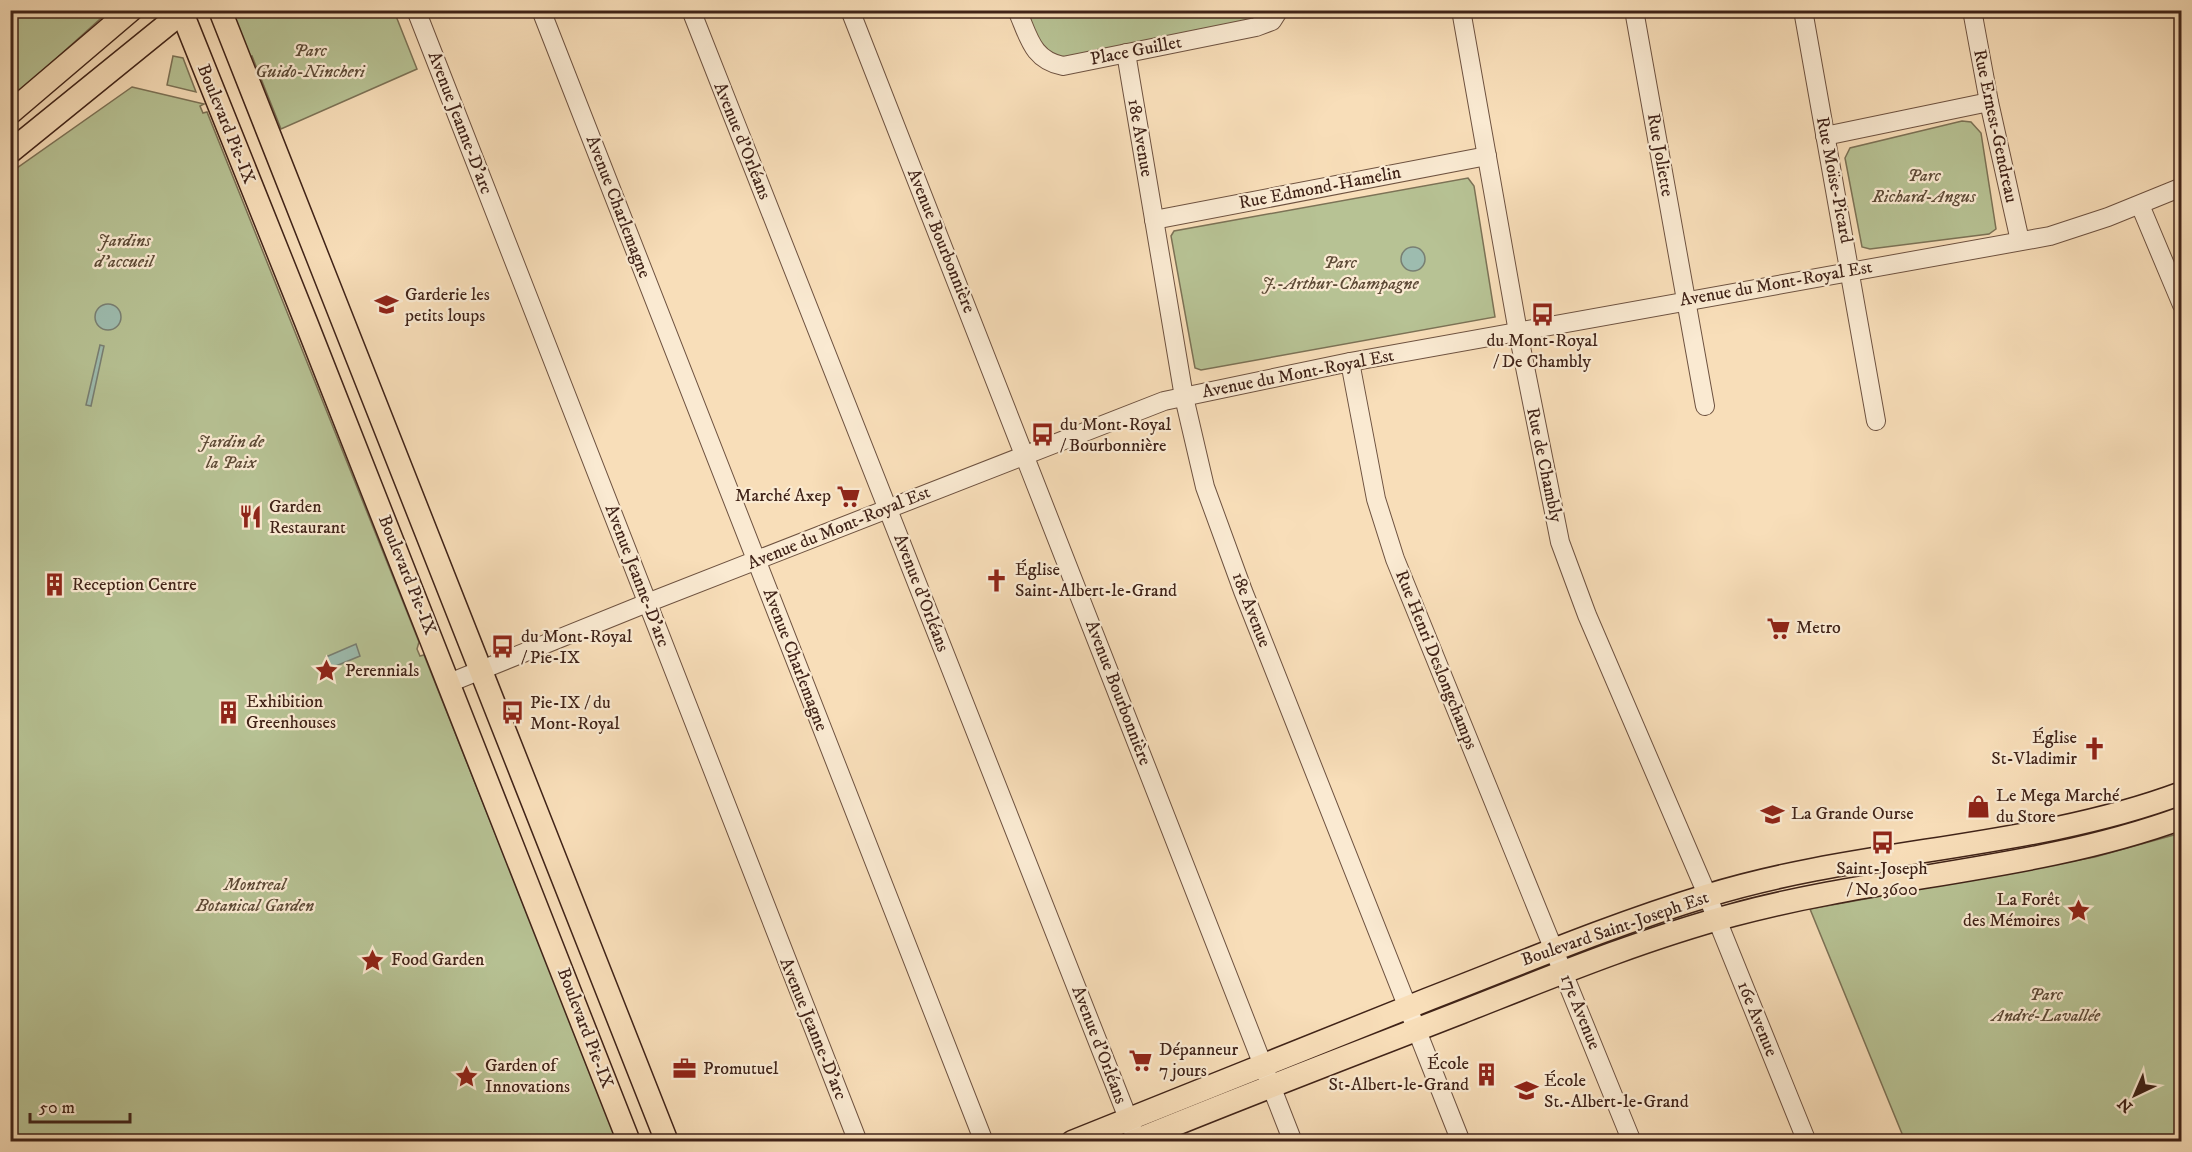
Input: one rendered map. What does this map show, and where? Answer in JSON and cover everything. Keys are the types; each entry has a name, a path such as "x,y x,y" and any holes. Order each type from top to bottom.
{"main road":[{"path":"10,113 132,10"},
{"name":"Boulevard Pie-IX","path":"220,10 667,1142"},
{"path":"10,152 182,12"},
{"name":"Boulevard Pie-IX","path":"182,12 450,683 629,1142"},
{"name":"Boulevard Saint-Joseph Est","path":"1072,1142 1133,1136 1267,1076 1408,1007 1554,949 1707,896 1776,878 1863,861 2032,833 2151,805 2181,794"},
{"name":"Boulevard Saint-Joseph Est","path":"1267,1076 1417,1029 1564,972 1717,920 1806,897 1968,871 2044,855 2181,818"}],"street":[{"name":"Avenue Jeanne-D'arc","path":"416,10 858,1142"},
{"name":"Avenue Charlemagne","path":"541,10 984,1142"},
{"name":"Avenue d'Orléans","path":"691,10 1133,1136"},
{"name":"Avenue Bourbonnière","path":"850,10 1293,1142"},
{"name":"Place Guillet","path":"1017,10 1034,48 1046,63 1063,66 1256,27 1272,21 1279,10"},
{"name":"Rue de Chambly","path":"1461,10 1518,332 1560,542 1587,615 1707,896"},
{"name":"Rue Joliette","path":"1634,10 1705,406"},
{"name":"Rue Moïse-Picard","path":"1803,10 1876,421"},
{"name":"Rue Ernest-Gendreau","path":"1972,10 1989,102 2020,241"},
{"name":"18e Avenue","path":"1126,53 1184,397 1205,487 1243,591 1461,1142"},
{"path":"1825,136 1989,102"},
{"name":"Rue Edmond-Hamelin","path":"1154,220 1487,156"},
{"name":"Avenue du Mont-Royal Est","path":"450,683 647,603 1164,401 1350,362 2020,241 2081,227 2181,187"},
{"path":"2140,205 2181,305"},
{"name":"Rue Henri Deslongchamps","path":"1350,362 1376,499 1395,559 1554,949"},
{"name":"16e Avenue","path":"1707,896 1807,1142"},
{"name":"17e Avenue","path":"1554,949 1632,1142"}],"green space":[{"path":"11,11 109,11 11,99"},
{"name":"Parc Guido-Nincheri","path":"228,11 394,11 417,69 281,129 252,56 247,58"},
{"path":"1018,11 1279,11 1272,21 1046,63"},
{"path":"173,56 183,58 196,92 167,85"},
{"name":"Montreal Botanical Garden","path":"132,87 204,104 200,106 203,113 207,112 419,642 417,649 420,656 424,655 618,1141 11,1141 10,173"},
{"name":"Parc Richard-Angus","path":"1962,121 1971,122 1981,133 1996,229 1989,234 1870,249 1862,247 1845,158 1850,148"},
{"name":"Parc J.-Arthur-Champagne","path":"1468,178 1474,186 1495,317 1201,370 1195,368 1171,236 1174,231"},
{"name":"Parc André-Lavallée","path":"2181,833 2181,1141 1905,1141 1810,909 2095,857"}],"shaded area":[{"path":"1413,247 1418,248 1424,254 1424,264 1418,270 1413,271 1408,270 1402,264 1401,259 1402,254 1408,248"},
{"path":"108,304 117,308 121,317 117,326 108,330 99,326 95,317 99,308"},
{"path":"100,345 104,346 91,406 86,405"},
{"path":"356,644 360,656 331,668 326,657"}],"place":[{"name":"Garderie les petits loups","path":"387,305"},
{"name":"du Mont-Royal / De Chambly","path":"1542,315"},
{"name":"du Mont-Royal / Bourbonnière","path":"1042,435"},
{"name":"Marché Axep","path":"849,496"},
{"name":"Garden Restaurant","path":"251,517"},
{"name":"Église Saint-Albert-le-Grand","path":"997,580"},
{"name":"Reception Centre","path":"54,585"},
{"name":"Metro","path":"1778,628"},
{"name":"du Mont-Royal / Pie-IX","path":"503,647"},
{"name":"Perennials","path":"327,671"},
{"name":"Exhibition Greenhouses","path":"228,712"},
{"name":"Pie-IX / du Mont-Royal","path":"512,713"},
{"name":"Église St-Vladimir","path":"2095,748"},
{"name":"Le Mega Marché du Store","path":"1978,806"},
{"name":"La Grande Ourse","path":"1773,814"},
{"name":"Saint-Joseph / No 3600","path":"1882,843"},
{"name":"La Forêt des Mémoires","path":"2078,910"},
{"name":"Food Garden","path":"373,960"},
{"name":"Dépanneur 7 jours","path":"1141,1060"},
{"name":"Promutuel","path":"685,1069"},
{"name":"École St-Albert-le-Grand","path":"1487,1074"},
{"name":"Garden of Innovations","path":"467,1076"},
{"name":"École St.-Albert-le-Grand","path":"1526,1091"}],"park label":[{"name":"Jardins d'accueil","path":"124,251"},
{"name":"Jardin de la Paix","path":"231,452"}]}
